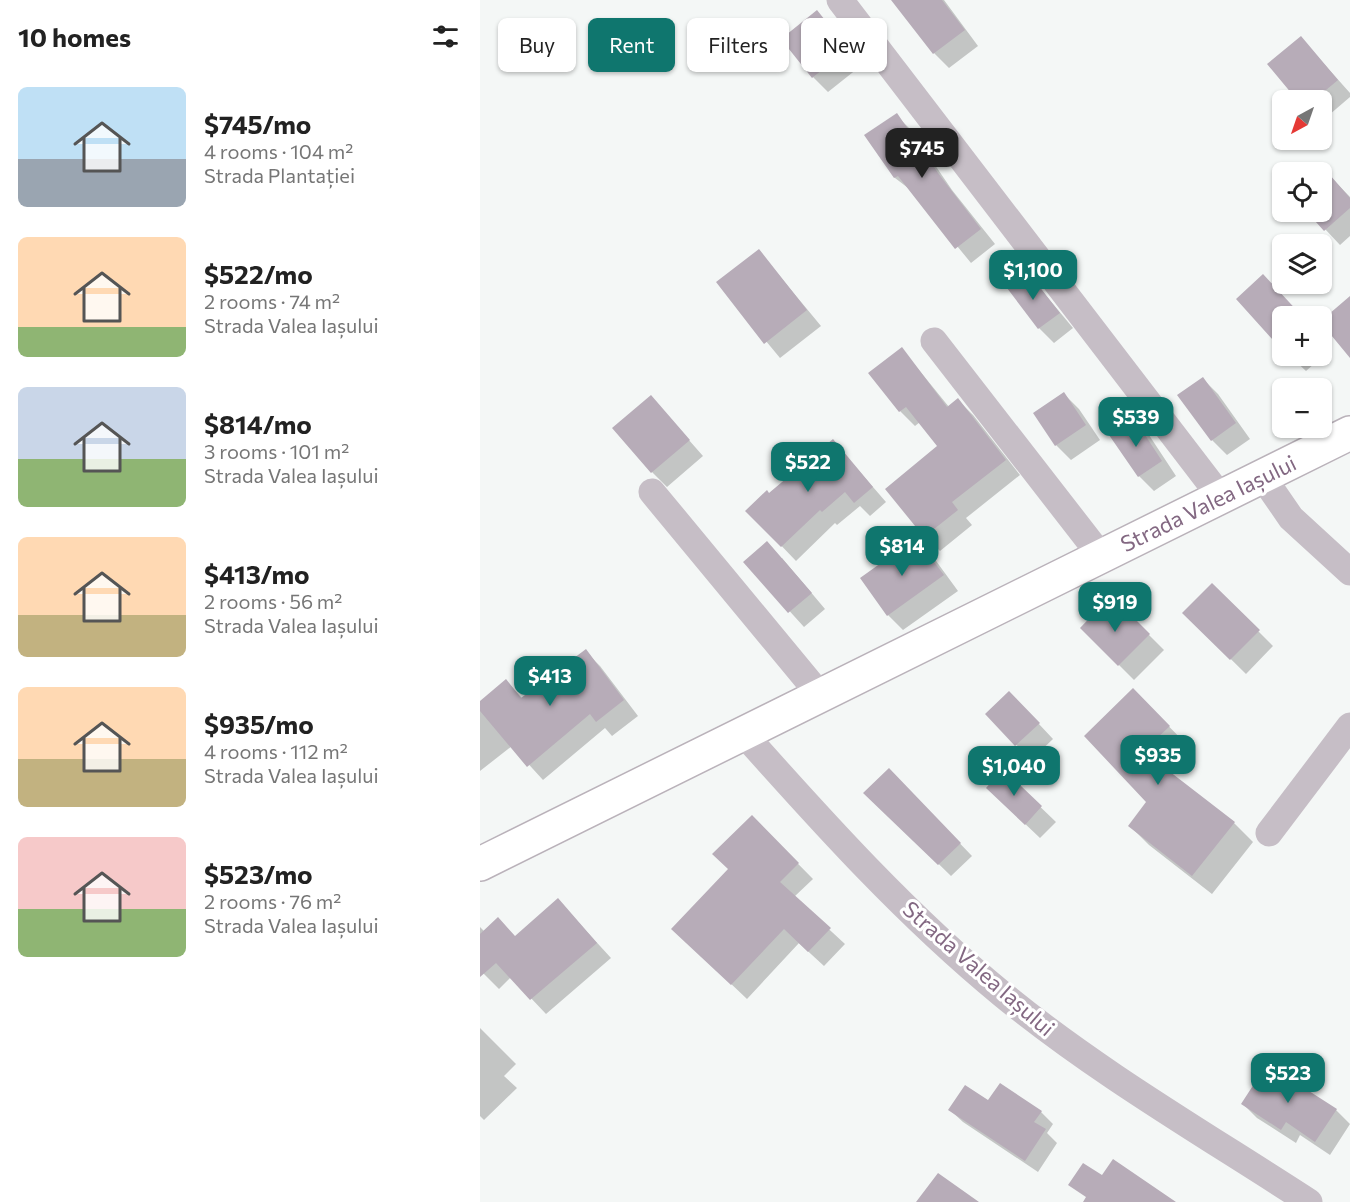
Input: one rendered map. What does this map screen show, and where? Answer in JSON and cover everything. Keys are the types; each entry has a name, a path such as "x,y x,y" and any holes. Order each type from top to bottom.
{"main road":[{"name":"Strada Valea Iașului","path":"480,864 1350,433"}],"street":[{"path":"840,0 1220,496"},
{"path":"934,341 1101,556"},
{"path":"1262,476 1291,518 1350,572"},
{"path":"652,492 820,695"},
{"path":"1269,833 1350,726"},
{"name":"Strada Valea Iașului","path":"743,733 870,872 1001,993 1082,1054 1309,1202"}],"building":[{"path":"891,0 942,0 965,30 933,54"},
{"path":"817,10 823,18 807,18"},
{"path":"801,23 801,64 789,49 789,33"},
{"path":"1301,36 1338,80 1326,90 1289,90 1267,64"},
{"path":"807,72 819,72 812,78"},
{"path":"897,113 938,173 981,229 955,249 898,176 894,178 864,135"},
{"path":"1332,177 1350,198 1350,208 1324,231 1316,222 1332,222"},
{"path":"759,249 807,310 764,344 716,282"},
{"path":"1028,272 1060,313 1038,329 1007,288"},
{"path":"1263,274 1272,284 1272,294 1282,294 1293,306 1272,306 1272,339 1236,299"},
{"path":"1350,296 1350,358 1332,336 1332,311"},
{"path":"902,347 947,407 958,398 1006,460 952,502 958,510 924,537 885,489 937,446 906,407 899,412 868,373"},
{"path":"1203,377 1236,423 1211,441 1177,395"},
{"path":"1064,392 1086,425 1055,446 1033,413"},
{"path":"651,395 690,440 651,473 612,428"},
{"path":"1134,418 1162,461 1138,477 1109,435"},
{"path":"833,439 873,487 854,503 845,492 822,512 820,510 781,547 745,511 767,490 769,493"},
{"path":"916,538 944,575 887,616 860,578"},
{"path":"767,541 812,593 788,613 743,562"},
{"path":"1212,583 1260,630 1230,660 1182,613"},
{"path":"1104,603 1120,619 1128,612 1150,634 1118,666 1080,628"},
{"path":"586,649 624,700 596,722 590,714 527,767 480,711 480,701 506,679 521,698"},
{"path":"1133,688 1170,726 1143,751 1235,822 1192,876 1128,826 1146,802 1084,736"},
{"path":"1009,691 1040,723 1015,746 985,714"},
{"path":"889,768 961,843 938,865 863,793"},
{"path":"1003,769 1042,806 1025,825 986,788"},
{"path":"752,815 799,863 780,882 831,928 808,952 784,929 731,985 671,929 728,869 712,854"},
{"path":"558,898 597,943 530,1000 496,963 480,977 480,934 498,917 515,936"},
{"path":"1267,1064 1337,1109 1315,1142 1286,1122 1281,1130 1241,1104"},
{"path":"1000,1083 1042,1111 1034,1122 1046,1129 1025,1161 948,1110 965,1085 988,1100"},
{"path":"1113,1159 1176,1202 1083,1202 1086,1197 1068,1185 1083,1163 1102,1175"},
{"path":"938,1173 979,1202 916,1202"}]}
